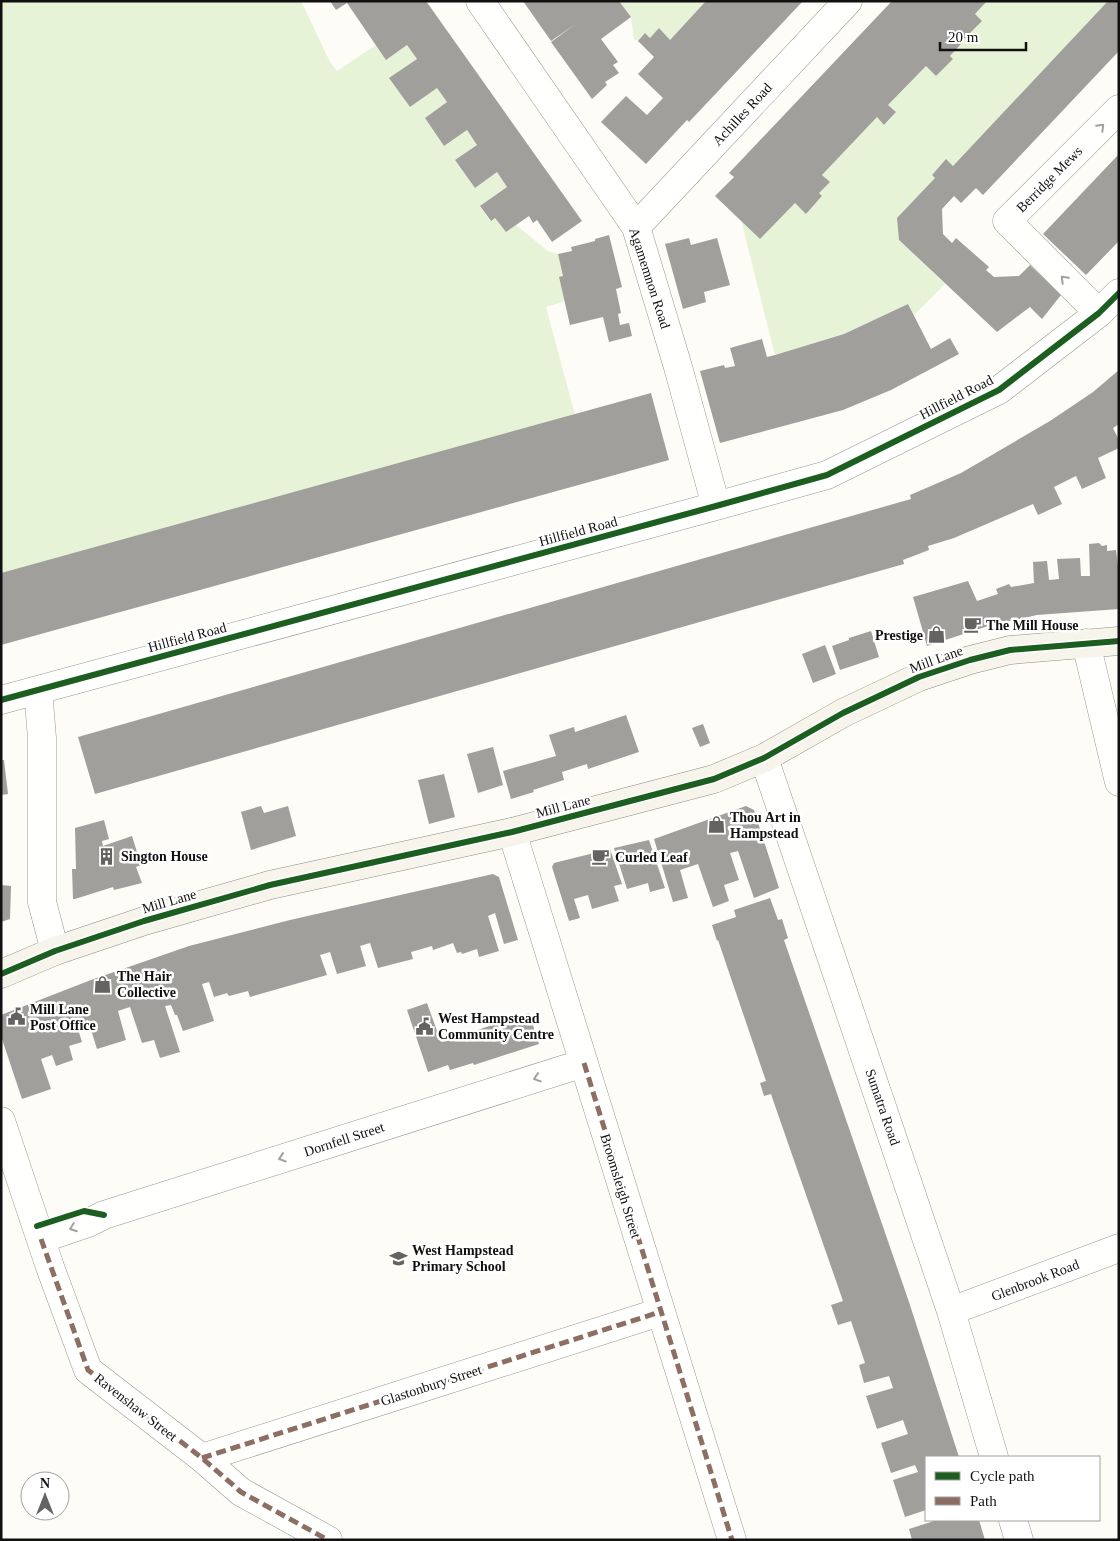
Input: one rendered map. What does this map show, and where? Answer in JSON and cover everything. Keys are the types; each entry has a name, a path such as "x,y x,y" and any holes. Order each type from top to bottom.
{"street":[{"name":"Agamemnon Road","path":"480,1 636,227 678,367 716,506"},
{"name":"Achilles Road","path":"636,227 848,1"},
{"name":"Berridge Mews","path":"1099,313 1007,221 1119,109"},
{"name":"Hillfield Road","path":"1,700 716,506 827,474 1000,390 1099,313 1119,293"},
{"name":"Mill Lane","path":"1,974 56,951 144,921 270,885 512,832 714,779 764,758 843,713 919,677 970,660 1010,650 1119,641"},
{"path":"1086,643 1119,782"},
{"path":"38,690 42,738 42,902 56,951"},
{"name":"Sumatra Road","path":"764,758 951,1312 994,1456"},
{"name":"Broomsleigh Street","path":"512,832 732,1540"},
{"name":"Dornfell Street","path":"41,1239 88,1223 104,1215 584,1063"},
{"name":"Ravenshaw Street","path":"1,1121 88,1370 202,1458 241,1492 328,1540"},
{"name":"Glenbrook Road","path":"951,1312 1119,1248"},
{"name":"Glastonbury Street","path":"202,1458 660,1312"},
{"path":"1013,1521 1019,1540"}],"green space":[{"path":"1,1 301,1 330,62 337,71 376,45 387,59 407,45 417,59 390,78 410,107 437,88 447,102 425,118 444,146 467,130 477,145 455,160 475,188 497,172 507,187 480,207 490,221 495,218 506,232 516,225 548,251 558,254 563,276 559,278 565,301 546,307 575,415 1,573"},
{"path":"619,1 706,1 670,40 659,29 650,38 645,33 638,41 634,39 631,17"},
{"path":"987,1 1108,1 953,166 946,160 932,175 935,178 898,218 899,240 945,284 914,315 908,304 844,334 775,355 741,220 760,239 795,203 807,213 822,197 819,193 829,182 822,175 877,117 885,125 896,112 888,105 926,66 936,76 961,44 953,37 958,32 964,38 975,14"}],"building":[{"path":"330,1 426,1 582,221 552,242 537,220 533,223 529,216 506,232 495,218 491,221 480,206 507,187 497,172 475,188 455,160 477,145 467,130 444,146 425,118 447,102 437,88 410,107 389,78 417,59 407,45 386,60 347,3 336,10"},
{"path":"523,1 619,1 631,17 601,39 618,62 613,65 619,73 605,82 607,85 592,99 551,42 577,23 551,41"},
{"path":"706,1 803,1 689,122 687,120 646,164 601,122 626,96 647,115 663,98 638,74 654,57 638,41 645,33 650,38 659,28 670,40"},
{"path":"892,1 987,1 975,14 982,21 964,39 958,32 953,37 961,44 950,56 953,59 936,76 926,66 888,105 896,112 884,125 877,117 822,175 830,182 819,193 822,196 806,214 795,203 760,239 715,196 734,177 729,173"},
{"path":"1108,1 1119,1 1119,51 983,195 976,188 961,203 954,196 942,209 943,234 952,243 956,238 989,267 986,270 994,277 1019,276 1030,265 1061,295 1042,319 1030,307 997,332 899,240 897,218 935,178 932,175 946,159 953,166"},
{"path":"1119,154 1119,241 1086,275 1043,234"},
{"path":"609,235 622,287 616,289 621,313 618,314 620,325 629,323 632,336 609,342 603,317 570,325 559,277 563,276 558,254 572,251 571,247 595,241 595,239"},
{"path":"689,238 691,245 717,238 730,285 704,292 706,302 683,309 665,244"},
{"path":"908,304 931,349 950,338 959,354 891,390 843,410 720,443 700,371 724,365 725,368 735,366 730,348 762,339 767,357 844,334"},
{"path":"1119,370 1119,424 1113,428 1119,440 1119,448 1098,458 1106,478 1082,489 1076,476 1054,487 1062,504 1038,515 1033,504 954,538 928,546 929,550 903,560 904,564 95,794 78,737 911,499 910,495 961,473 1050,421 1093,392"},
{"path":"651,393 669,460 1,645 1,573"},
{"path":"1099,543 1102,546 1107,545 1107,551 1116,550 1119,573 1119,609 1037,615 988,626 927,646 913,597 968,581 977,601 998,594 996,589 1009,584 1011,587 1034,583 1033,562 1047,561 1049,580 1059,579 1057,559 1080,558 1081,576 1090,576 1089,544"},
{"path":"871,631 879,657 840,670 832,646"},
{"path":"825,645 836,674 813,683 802,654"},
{"path":"626,715 639,752 588,769 587,764 562,772 564,780 511,799 503,771 556,756 549,735 574,727 575,732"},
{"path":"703,724 710,743 700,747 692,728"},
{"path":"493,747 503,785 478,793 467,754"},
{"path":"1,760 4,760 8,794 1,795"},
{"path":"444,774 455,817 429,824 418,780"},
{"path":"261,806 264,813 288,806 296,836 251,850 241,812"},
{"path":"746,806 754,810 779,888 754,898 738,851 730,853 739,880 724,885 729,901 713,907 698,864 680,870 688,898 673,902 654,839"},
{"name":"Sington House","path":"104,820 109,839 102,841 103,846 132,836 141,865 136,867 142,883 114,890 113,887 73,899 72,869 76,869 75,828"},
{"path":"649,840 665,888 650,892 648,883 627,889 614,848"},
{"path":"610,849 622,884 614,886 619,901 592,909 588,895 574,899 580,918 569,921 552,867 554,863"},
{"path":"493,874 499,877 518,940 504,944 495,913 488,916 499,951 479,957 477,949 462,954 461,952 457,953 453,943 433,950 432,946 411,952 413,959 378,968 370,943 360,946 366,966 337,974 330,952 320,955 327,975 250,997 248,991 229,996 227,993 214,997 209,982 202,984 214,1021 183,1031 171,1005 165,1006 180,1052 160,1058 154,1040 142,1043 130,1007 118,1011 126,1040 97,1049 88,1020 83,1022 83,1024 77,1026 82,1042 69,1046 73,1060 56,1066 52,1055 41,1059 51,1089 22,1099 1,1036 1,1015 91,980 189,946 290,920"},
{"path":"1,885 11,886 10,919 1,922"},
{"path":"770,898 778,920 782,919 788,938 784,940 909,1302 959,1456 925,1456 925,1510 905,1517 893,1480 918,1472 915,1465 891,1473 881,1443 908,1434 903,1420 877,1429 866,1396 893,1388 889,1376 864,1383 859,1365 865,1363 851,1321 838,1325 831,1305 843,1301 771,1094 764,1096 760,1083 766,1081 712,925 736,917 734,910"},
{"path":"427,1003 441,1042 529,1013 539,1044 474,1065 473,1063 450,1070 448,1065 428,1072 407,1010"},
{"path":"934,1521 979,1521 985,1540 912,1540 909,1529"}],"marked path":[{"path":"584,1063 732,1540"},
{"path":"41,1239 88,1370 202,1458 241,1492 328,1540"},
{"path":"202,1458 660,1312"}],"cycle path":[{"path":"1,700 827,475 999,390 1099,313 1119,293"},
{"path":"1,974 55,951 144,921 270,885 512,832 714,779 764,758 843,713 919,677 970,660 1010,650 1119,641"},
{"path":"37,1226 84,1211 104,1215"}],"place":[{"name":"The Mill House","path":"972,625"},
{"name":"Prestige","path":"937,635"},
{"name":"Thou Art in Hampstead","path":"716,825"},
{"name":"Sington House","path":"107,856"},
{"name":"Curled Leaf","path":"601,857"},
{"name":"The Hair Collective","path":"103,984"},
{"name":"Mill Lane Post Office","path":"16,1017"},
{"name":"West Hampstead Community Centre","path":"424,1026"},
{"name":"West Hampstead Primary School","path":"398,1258"}]}
